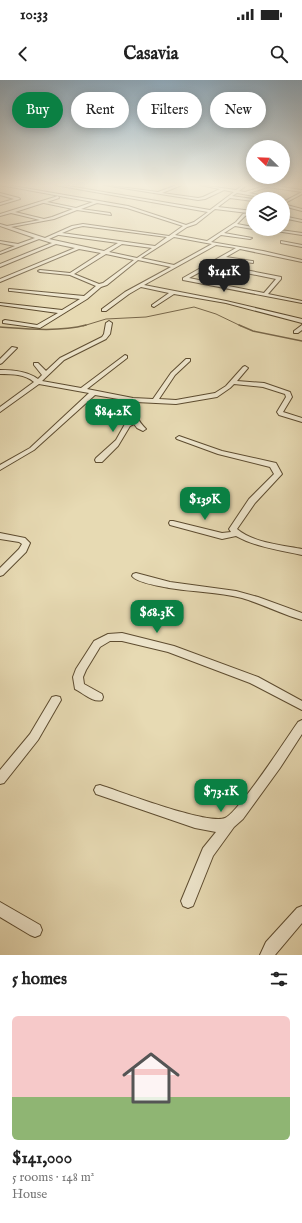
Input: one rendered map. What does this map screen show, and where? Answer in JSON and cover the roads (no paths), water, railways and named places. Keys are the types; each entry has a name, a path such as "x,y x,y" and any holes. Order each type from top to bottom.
{"street":[{"path":"3,226 56,243 173,266"},
{"path":"7,227 12,226"},
{"path":"44,240 79,226"},
{"path":"89,226 208,242 302,261"},
{"path":"5,322 38,326 85,298 138,258 173,237 186,226"},
{"path":"208,242 233,226"},
{"path":"290,232 302,234"},
{"path":"58,234 156,247"},
{"path":"222,234 250,238"},
{"path":"0,253 38,238"},
{"path":"0,242 17,245"},
{"path":"70,274 122,242"},
{"path":"282,242 302,246"},
{"path":"0,266 56,243"},
{"path":"104,310 127,293 173,266 215,244"},
{"path":"0,281 78,248"},
{"path":"239,248 185,279 302,302"},
{"path":"223,258 252,262"},
{"path":"210,264 279,278 266,294"},
{"path":"40,271 70,274 99,286"},
{"path":"140,286 226,302 302,321"},
{"path":"11,290 85,298"},
{"path":"154,306 172,293"},
{"path":"0,304 63,312"},
{"path":"1,408 19,398 62,359 104,338 107,334 109,323"},
{"path":"296,332 302,327"},
{"path":"0,362 14,348"},
{"path":"81,391 125,357"},
{"path":"155,401 173,374 188,360"},
{"path":"36,364 45,374"},
{"path":"0,372 32,377 38,382 133,400 176,402 217,395 223,392 245,368"},
{"path":"233,382 264,385 288,393 290,397 280,412 302,420"},
{"path":"0,468 32,449 93,393"},
{"path":"133,400 132,408 135,421 138,426 144,429"},
{"path":"99,460 117,445 126,431 127,425 135,421"},
{"path":"179,438 220,452 266,462 273,465 278,474 252,501 233,529 246,538 302,552"},
{"path":"173,523 222,536 237,533"},
{"path":"0,536 22,540 26,543 23,550 0,573"},
{"path":"136,576 152,582 227,592 302,617"},
{"path":"98,697 79,686 78,677 81,669 97,644 108,638 122,637 170,649 254,680 302,706"},
{"path":"0,779 34,737 56,700"},
{"path":"188,901 208,852 230,823 239,815 302,725"},
{"path":"100,790 195,822 218,826 230,823"},
{"path":"0,909 35,930"},
{"path":"267,955 271,947 302,913"}],"waterway":[{"path":"83,326 106,319 146,317 194,307 216,314 241,326"},
{"path":"0,327 65,329 86,325"},
{"path":"239,325 253,331 302,341"}]}
